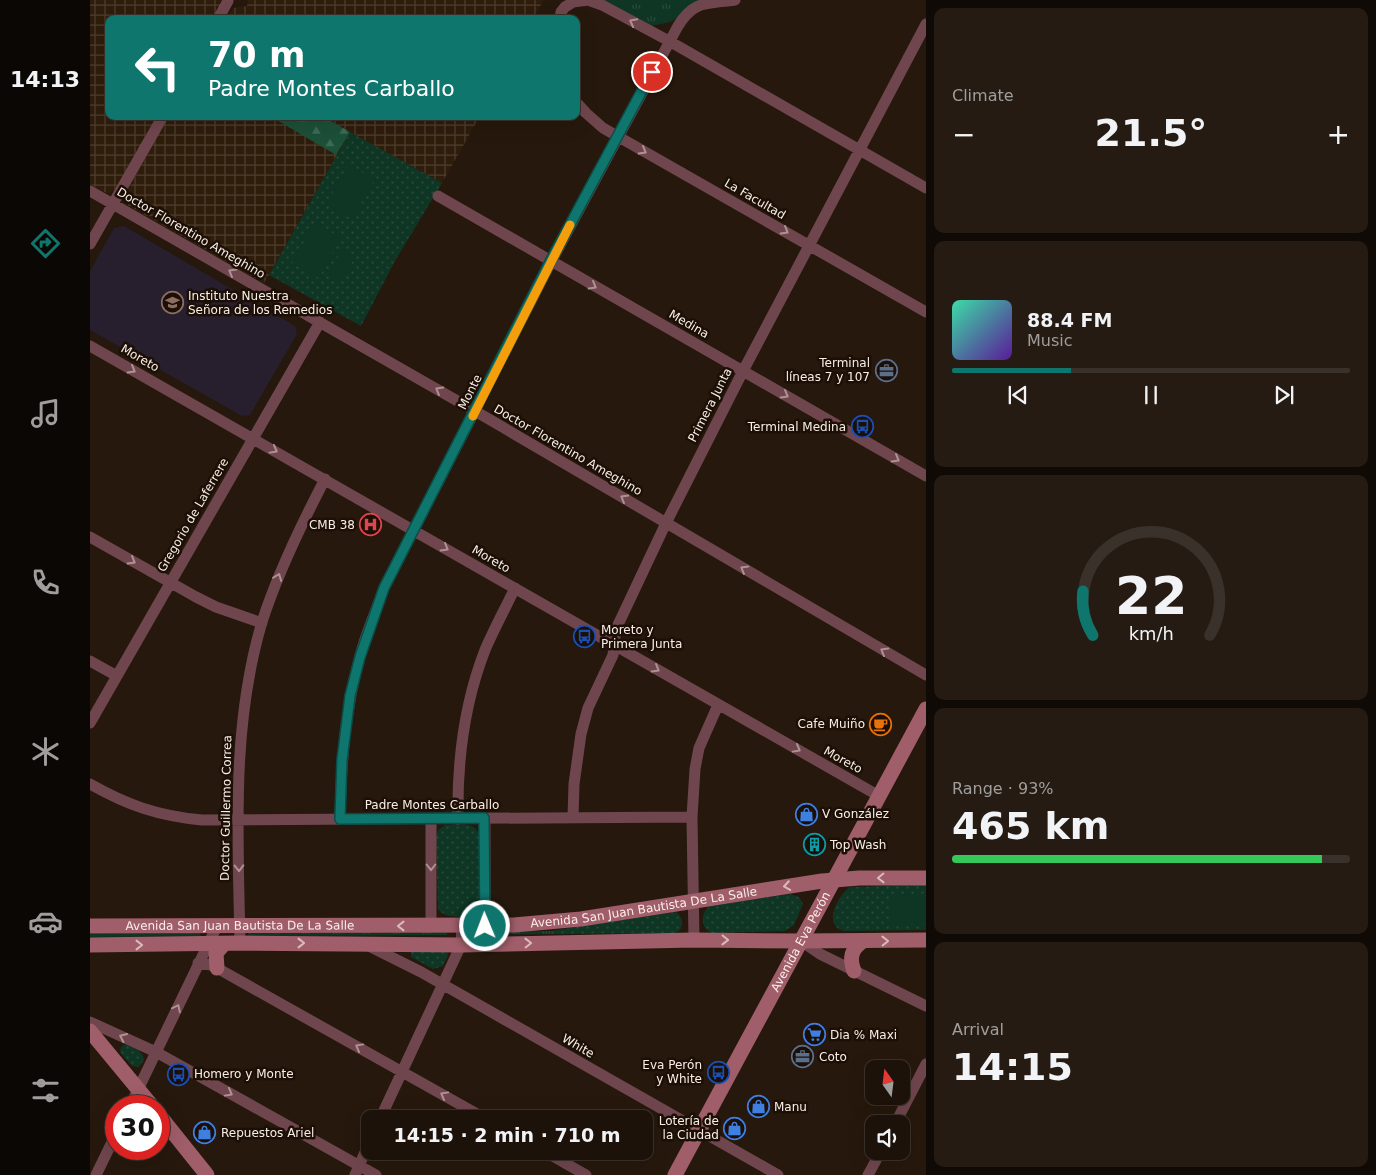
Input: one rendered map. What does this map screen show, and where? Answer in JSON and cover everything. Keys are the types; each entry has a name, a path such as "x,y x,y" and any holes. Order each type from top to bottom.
{"street":[{"path":"561,15 565,7 573,2 588,0 597,3 669,41 926,188"},
{"name":"Monte","path":"340,819 343,742 350,696 360,657 384,588 476,411 550,262 685,14 698,5 735,0"},
{"path":"220,15 228,1"},
{"name":"Primera Junta","path":"573,818 575,775 581,734 588,708 613,655 616,629 666,523 743,371 926,24"},
{"name":"La Facultad","path":"580,106 595,122 618,136 926,312"},
{"path":"90,244 161,120"},
{"name":"Doctor Florentino Ameghino","path":"90,191 476,411 926,675"},
{"name":"Medina","path":"438,196 550,262 926,476"},
{"name":"Gregorio de Laferrere","path":"90,723 320,322"},
{"name":"Moreto","path":"90,346 879,796"},
{"name":"Doctor Guillermo Correa","path":"240,943 239,762 242,724 251,668 262,623 288,551 325,479"},
{"path":"90,537 216,607 262,623"},
{"path":"458,818 457,788 460,750 470,698 488,644 515,588"},
{"path":"90,661 117,676"},
{"path":"694,940 692,795 697,758 708,726 718,705"},
{"name":"Avenida Eva Perón","path":"674,1175 926,709"},
{"name":"Padre Montes Carballo","path":"90,784 114,798 156,813 202,820 692,817"},
{"path":"484,818 485,926"},
{"path":"431,819 431,927"},
{"name":"Avenida San Juan Bautista De La Salle","path":"90,926 485,926 572,920 835,879 926,878"},
{"path":"135,1095 217,926"},
{"path":"384,1110 462,945 462,926"},
{"name":"Avenida San Juan Bautista De La Salle","path":"90,945 240,943 462,945 694,940 801,942 926,940"},
{"path":"854,971 851,963 851,954 856,946 863,941"},
{"path":"801,942 820,954 926,1006"},
{"name":"White","path":"363,943 442,984 778,1175"},
{"path":"217,968 216,953 224,944"},
{"path":"198,963 217,968 470,1110"},
{"path":"90,1022 156,1052 357,1170 376,1175"},
{"path":"90,1031 143,1095"},
{"path":"900,1115 926,1064"},
{"path":"170,1129 207,1175"},
{"path":"96,1175 105,1157"},
{"path":"560,1160 586,1175"},
{"path":"868,1175 876,1160"}],"shaded area":[{"path":"90,0 224,0 215,15 105,15 105,120 155,120 114,191 104,192 90,184"},
{"path":"248,0 543,0 536,15 228,15 234,8 247,6"},
{"path":"167,120 478,120 442,183 350,132 264,283 129,206 125,201 126,193"},
{"name":"Instituto Nuestra Señora de los Remedios","path":"124,226 295,326 297,334 250,415 242,416 90,330 90,271 114,228"}],"green space":[{"path":"599,0 709,0 670,22 651,26"},
{"path":"277,120 329,120 350,132 336,155"},
{"path":"350,132 442,183 395,261 361,326 269,275"},
{"path":"348,165 375,179 352,219 326,204"},
{"path":"315,223 341,238 319,278 292,263"},
{"path":"342,250 355,257 341,281 328,274"},
{"path":"461,824 471,826 475,828 480,837 480,909 473,915 449,916 438,909 436,836 438,830 445,825"},
{"path":"926,885 926,930 845,931 834,924 833,917 837,903 850,887"},
{"path":"790,894 799,897 803,904 794,925 785,931 712,933 703,924 704,912 710,906"},
{"path":"890,894 926,894 926,923 890,924"},
{"path":"676,912 682,922 680,930 675,933 551,934 551,931"},
{"path":"551,931 551,934 476,935 475,933 476,932"},
{"path":"447,932 447,935 249,936 248,934 249,933"},
{"path":"200,933 201,936 90,937 90,934"},
{"path":"411,952 447,952 448,955 443,966 433,969 411,957"},
{"path":"125,1044 142,1054 144,1060 139,1067 132,1066 120,1052 121,1047"}],"slow traffic":[{"path":"473,416 570,225"}],"place":[{"name":"Instituto Nuestra Señora de los Remedios","path":"172,303"},
{"name":"Terminal líneas 7 y 107","path":"886,370"},
{"name":"Terminal Medina","path":"862,427"},
{"name":"CMB 38","path":"371,525"},
{"name":"Moreto y Primera Junta","path":"585,637"},
{"name":"Cafe Muiño","path":"881,724"},
{"name":"V González","path":"806,814"},
{"name":"Top Wash","path":"814,845"},
{"name":"Dia % Maxi","path":"814,1035"},
{"name":"Coto","path":"803,1057"},
{"name":"Eva Perón y White","path":"718,1072"},
{"name":"Homero y Monte","path":"178,1074"},
{"name":"Manu","path":"758,1107"},
{"name":"Lotería de la Ciudad","path":"735,1128"},
{"name":"Repuestos Ariel","path":"205,1133"}],"route":[{"path":"485,926 484,818 340,819 343,742 350,696 371,622 384,588 550,262 652,72"}]}
